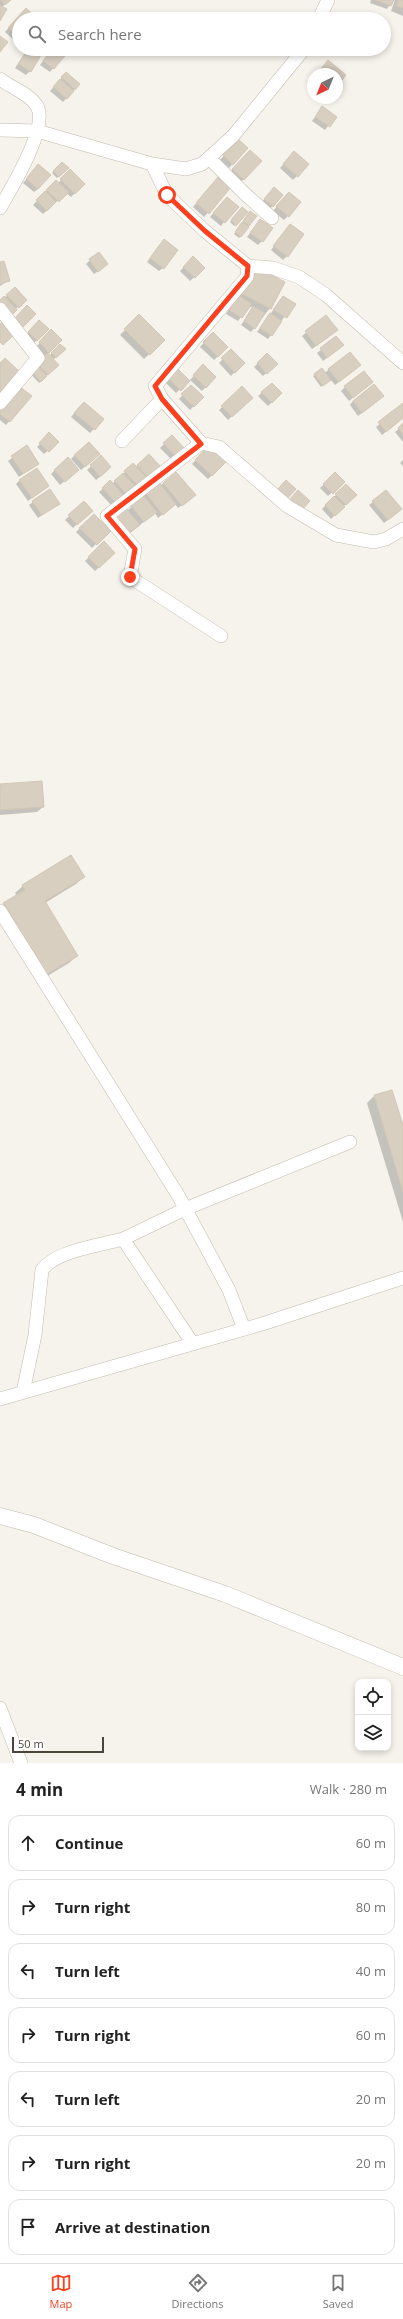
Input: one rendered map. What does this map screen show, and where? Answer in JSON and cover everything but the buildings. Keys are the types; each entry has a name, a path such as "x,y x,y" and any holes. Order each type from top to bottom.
{"street":[{"path":"322,12 328,0"},
{"path":"0,130 37,131 152,164 186,168 202,164 233,136 298,56"},
{"path":"0,79 31,99 38,107 39,114 37,131 25,165 0,208"},
{"path":"209,158 244,194 272,218"},
{"path":"152,164 167,195 205,231 248,266 273,268 298,277 326,295 403,363"},
{"path":"248,266 247,276 155,386 162,399 201,444 219,448 287,506 336,535 374,542 386,538 403,529"},
{"path":"0,309 38,358 0,403"},
{"path":"122,441 162,399"},
{"path":"201,444 107,516 135,549 130,577 220,636"},
{"path":"0,911 134,1124 185,1209 228,1290 244,1329"},
{"path":"23,1392 35,1335 42,1270 46,1264 58,1257 123,1239 185,1209 350,1142"},
{"path":"123,1239 193,1344"},
{"path":"0,1399 244,1329 403,1278"},
{"path":"0,1516 34,1525 113,1556 225,1594 403,1667"},
{"path":"0,1708 21,1763"}],"route":[{"path":"130,577 135,549 107,516 201,444 162,399 155,386 247,276 248,266 205,231 167,195"}]}
